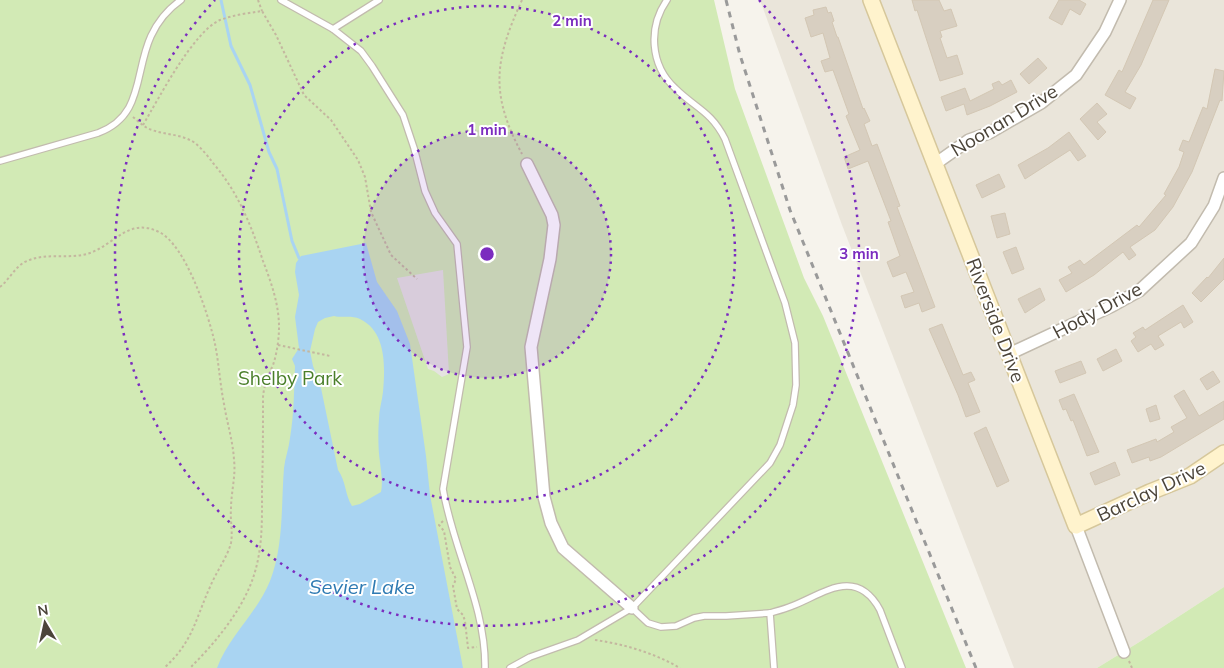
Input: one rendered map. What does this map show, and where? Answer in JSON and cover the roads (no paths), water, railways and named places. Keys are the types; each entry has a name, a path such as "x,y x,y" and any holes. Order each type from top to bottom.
{"street":[{"name":"Riverside Drive","path":"871,0 1010,354 1124,652"},
{"name":"Noonan Drive","path":"935,164 969,140 990,133 1041,102 1076,75 1105,32 1120,0"},
{"path":"527,164 552,215 554,225 550,259 531,347 542,484 547,510 556,536 563,548 632,608"},
{"name":"Hody Drive","path":"1010,354 1112,306 1139,291 1191,243 1214,206 1224,178"},
{"name":"Barclay Drive","path":"1076,526 1190,476 1224,454"}],"lane":[{"path":"0,161 104,131 115,126 127,113 135,96 151,36 161,19 181,0"},
{"path":"281,0 333,29 362,51 393,98 409,130 425,191 435,213 457,244 468,347 443,489 453,532 476,604 485,646 486,668"},
{"path":"333,29 378,0"},
{"path":"510,668 530,657 578,640 632,608 770,463 788,426 796,385 795,343 791,323 725,139 711,117 670,82 658,61 654,44 655,28 660,12 667,0"},
{"path":"632,608 648,623 662,627 676,626 704,616 770,613 792,606 833,588 847,587 860,590 872,599 880,610 902,668"},
{"path":"770,613 774,668"}],"water":[{"name":"Sevier Lake","path":"366,243 377,282 397,311 410,344 430,495 463,668 217,668 222,656 264,593 270,581 278,553 284,468 293,411 295,366 292,359 299,348 295,317 299,295 295,272 296,263 301,256","holes":["325,318 357,318 369,325 380,341 384,362 383,392 378,429 382,481 381,492 360,504 352,506 338,470 321,388 310,351 318,322"]}],"waterway":[{"path":"221,0 231,46 250,85 269,152 277,169 292,241 299,258"}],"railway":[{"path":"726,0 740,55 790,210 976,668"}],"park label":[{"name":"Shelby Park","path":"290,378"}]}
